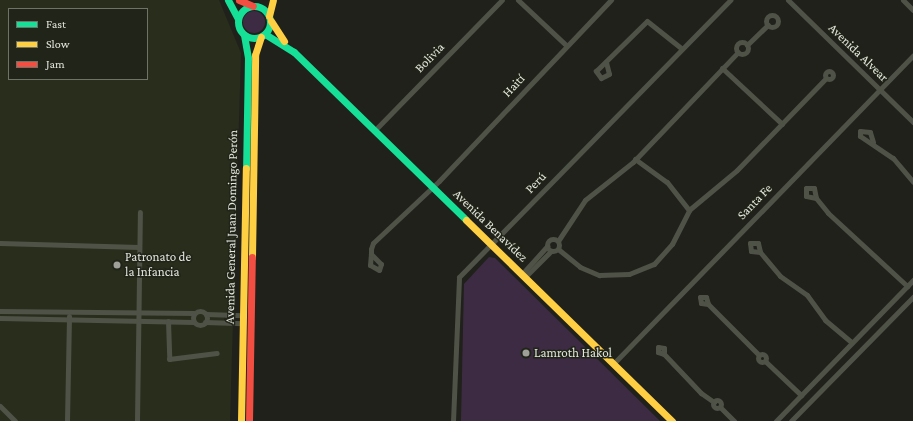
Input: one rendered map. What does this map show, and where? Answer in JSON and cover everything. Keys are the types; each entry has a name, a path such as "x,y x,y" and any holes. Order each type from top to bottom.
{"main road":[{"path":"228,0 244,35 263,36 270,18 273,0"},
{"path":"239,0 254,6 270,18"},
{"path":"238,19 244,10 264,0"},
{"name":"Avenida Benavídez","path":"270,18 289,48 672,421"},
{"name":"Avenida General Juan Domingo Perón","path":"241,421 248,58 244,35"},
{"name":"Avenida Benavídez","path":"263,36 289,48"},
{"name":"Avenida General Juan Domingo Perón","path":"249,421 255,55 263,36"}],"street":[{"name":"Bolivia","path":"374,131 502,0"},
{"path":"518,0 567,46"},
{"name":"Haití","path":"371,254 374,243 432,186 611,0"},
{"name":"Perú","path":"453,421 457,280 681,48 730,0"},
{"name":"Avenida Alvear","path":"788,0 913,122"},
{"path":"903,0 913,10"},
{"path":"606,62 647,21 681,48"},
{"path":"738,52 745,54 747,45 768,25"},
{"path":"558,249 558,241 585,200 635,159 738,52 739,43 747,45"},
{"name":"Santa Fe","path":"613,364 913,56"},
{"path":"722,68 782,124"},
{"path":"549,249 558,249 590,272 611,275 636,272 664,256 689,210 726,181 826,78"},
{"path":"873,142 893,158 913,182"},
{"path":"635,159 667,182 689,210"},
{"path":"816,198 907,286"},
{"path":"137,421 140,212"},
{"path":"523,275 549,249 550,240 558,241"},
{"path":"0,243 139,247"},
{"path":"760,252 786,282 807,295 825,320 852,343"},
{"path":"776,421 913,280"},
{"path":"791,421 913,297"},
{"path":"708,304 759,355 765,355 765,361 801,395"},
{"path":"0,311 138,314 194,313 200,310 206,314 243,315"},
{"path":"67,421 69,313"},
{"path":"194,313 194,322"},
{"path":"205,322 206,314"},
{"path":"0,318 168,321 194,322 200,325 205,322 243,323"},
{"path":"168,321 169,359 217,353"},
{"path":"664,354 701,394 714,402 720,401 720,407 734,421"},
{"path":"0,406 15,421"}],"shaded area":[{"name":"Patronato de la Infancia","path":"0,0 219,0 241,53 230,421 0,421"},
{"path":"254,11 262,14 265,22 262,30 254,33 246,30 243,22 246,14"},
{"name":"Lamroth Hakol","path":"489,257 495,258 660,421 461,421 464,284"}],"traffic: fast":[{"path":"228,0 238,19"},
{"path":"251,6 257,6 267,13 270,22 269,28 263,35 257,38 251,38 241,31 238,25 238,19 245,9 251,6"},
{"path":"265,34 294,52 466,220"},
{"path":"244,35 248,58 246,168"}],"traffic: slow":[{"path":"269,16 273,0"},
{"path":"271,21 284,41"},
{"path":"252,257 255,55 261,37"},
{"path":"241,421 246,168"},
{"path":"466,220 672,421"}],"traffic: jam":[{"path":"239,0 253,6"},
{"path":"249,421 252,257"}],"place":[{"name":"Patronato de la Infancia","path":"117,265"},
{"name":"Lamroth Hakol","path":"526,353"}]}
